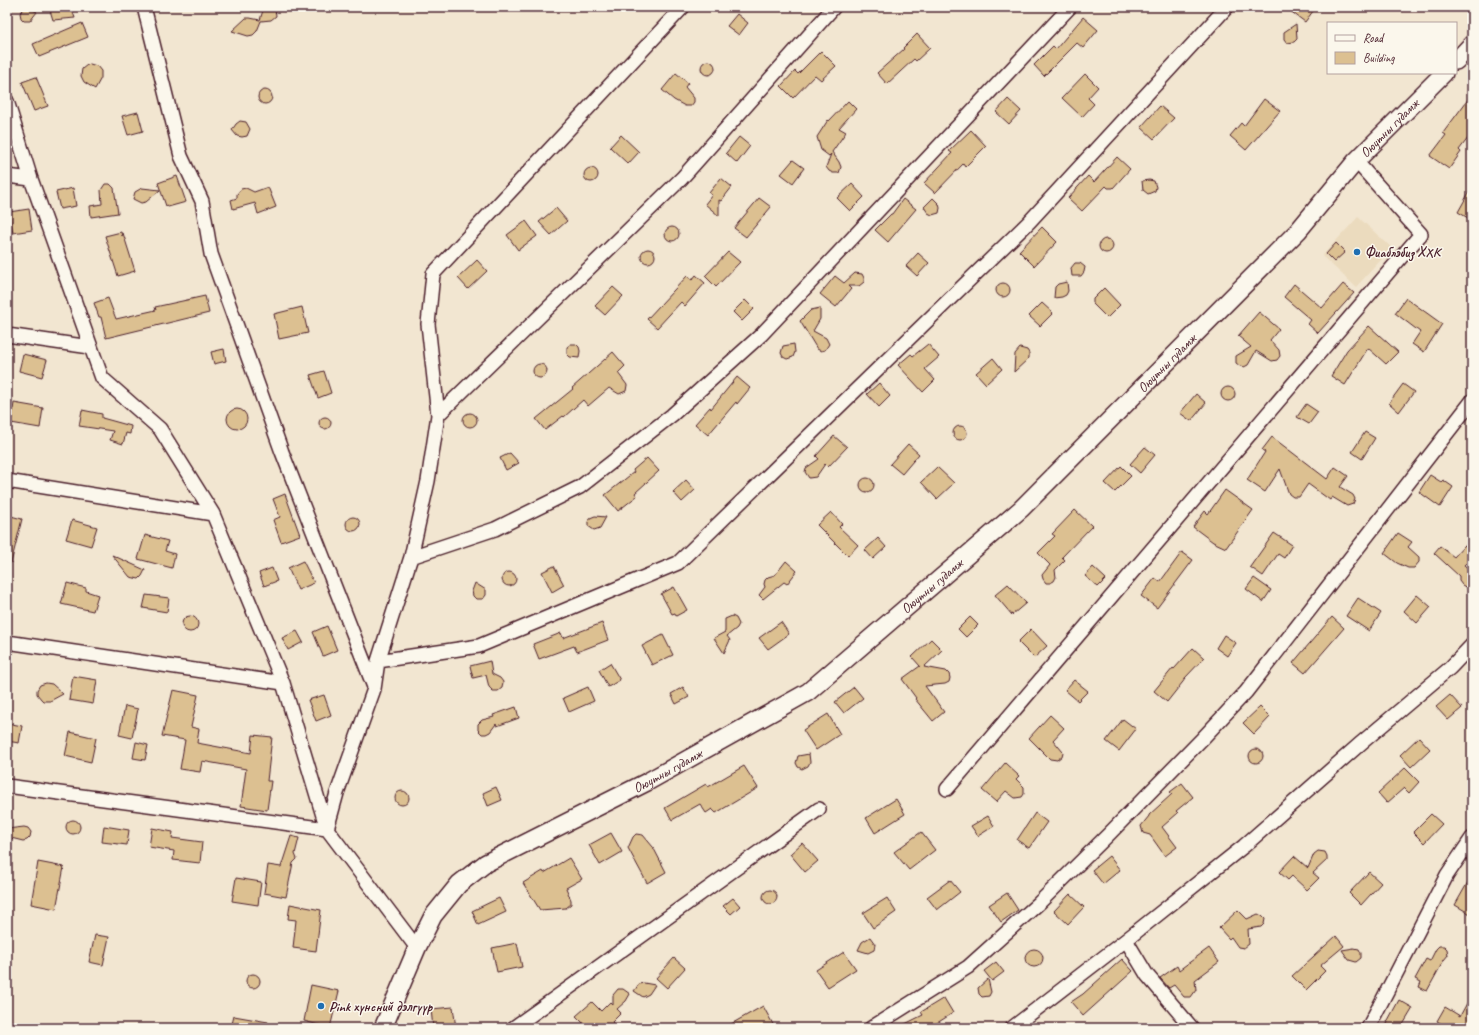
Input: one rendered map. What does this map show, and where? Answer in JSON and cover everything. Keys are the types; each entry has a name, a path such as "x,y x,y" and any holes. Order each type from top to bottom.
{"street":[{"path":"144,7 181,156 202,201 211,254 282,452 374,689"},
{"path":"327,829 337,793 374,689 378,661 411,557 428,481 438,415 428,324 433,274 683,7"},
{"path":"438,415 682,178 834,7"},
{"path":"411,557 495,529 580,487 672,415 761,335 1070,7"},
{"path":"378,661 479,646 678,563 1029,222 1227,7"},
{"path":"1457,60 1472,44"},
{"name":"Оюутны гудамж","path":"383,1028 417,948 433,916 458,884 486,863 647,782 808,692 1021,509 1298,231 1356,161 1443,74"},
{"path":"7,101 31,179 102,378 160,429 213,514 283,682 327,829 417,948"},
{"path":"947,789 1421,234 1356,161"},
{"path":"7,176 31,179"},
{"path":"7,335 90,347"},
{"path":"871,1028 968,967 1044,898 1202,739 1246,692 1472,401"},
{"path":"7,481 213,514"},
{"path":"7,642 283,682"},
{"path":"1012,1028 1244,846 1360,744 1450,668 1472,645"},
{"path":"7,786 327,829"},
{"path":"513,1028 819,809"},
{"path":"1368,1028 1447,875 1472,838"},
{"path":"1126,940 1147,975 1192,1028"}],"shaded area":[{"name":"Фиаблэбиз ХХК","path":"1358,217 1392,248 1356,287 1322,256"}],"building":[{"path":"49,7 71,7 75,18 53,20"},
{"path":"264,7 275,7 276,16 271,20 261,21 257,31 253,35 248,36 232,31 246,18 260,20"},
{"path":"1285,7 1316,7 1305,22"},
{"path":"25,8 29,8 37,12 30,21 24,21 21,18 20,13"},
{"path":"737,14 748,23 739,35 727,26"},
{"path":"1083,17 1098,30 1083,48 1077,43 1044,76 1034,65 1053,46 1056,49"},
{"path":"82,23 88,37 39,57 33,44"},
{"path":"1296,24 1297,39 1294,42 1287,43 1284,39 1284,32"},
{"path":"917,34 930,48 916,61 914,59 887,84 877,73 904,49 903,48"},
{"path":"821,51 836,66 821,80 815,75 793,98 781,86 795,71 798,74"},
{"path":"705,61 711,61 715,65 715,71 711,75 705,75 701,71 701,65"},
{"path":"90,64 97,66 101,71 101,78 95,89 84,82 81,76 82,69"},
{"path":"676,73 688,83 685,87 694,98 694,102 691,106 685,106 674,100 662,90"},
{"path":"1085,74 1098,87 1088,98 1094,104 1082,117 1062,98"},
{"path":"36,77 48,106 34,111 22,82"},
{"path":"262,90 268,90 272,94 272,100 268,104 262,104 258,100 258,94"},
{"path":"1472,94 1472,133 1459,150 1461,152 1449,169 1430,156 1446,135 1443,133"},
{"path":"1008,99 1021,111 1009,124 996,112"},
{"path":"1264,99 1280,111 1246,150 1230,136 1241,123 1244,126"},
{"path":"848,101 856,109 839,128 846,132 832,152 841,167 839,173 833,173 826,167 831,154 829,156 821,150 817,137 828,120 829,121"},
{"path":"1160,106 1174,118 1154,139 1141,127"},
{"path":"138,112 143,131 128,135 122,116"},
{"path":"240,121 246,122 250,129 247,136 237,136 232,130"},
{"path":"971,130 986,146 965,167 963,164 935,193 924,183 952,153 949,151"},
{"path":"621,135 639,152 628,164 610,147"},
{"path":"739,137 750,146 737,163 726,153"},
{"path":"1117,157 1130,169 1113,188 1108,188 1106,186 1082,211 1068,198 1088,176 1094,182"},
{"path":"793,160 804,168 793,183 781,174"},
{"path":"588,168 594,168 598,172 598,178 594,182 588,182 584,178 584,172"},
{"path":"177,176 186,202 168,207 168,205 166,206 158,183"},
{"path":"721,178 732,187 721,201 719,200 719,216 705,204 712,195 709,193"},
{"path":"1142,181 1154,181 1156,187 1155,191 1148,194 1143,190"},
{"path":"105,184 110,184 114,188 118,213 91,217 90,206 102,204 101,190"},
{"path":"852,184 864,197 850,211 837,198"},
{"path":"268,187 276,207 258,214 255,203 233,209 231,200 237,198 237,194 241,189 246,188 254,192"},
{"path":"1472,187 1472,211 1468,218 1458,212"},
{"path":"73,188 76,206 60,209 56,192"},
{"path":"142,188 160,190 146,202 141,203 133,199 135,192"},
{"path":"759,198 771,207 746,237 734,228"},
{"path":"933,198 939,204 940,208 939,213 932,215 928,213 924,207"},
{"path":"903,199 916,209 888,242 875,230 892,214"},
{"path":"556,208 567,221 551,235 539,222"},
{"path":"29,209 32,230 13,233 9,212"},
{"path":"526,221 537,236 518,250 507,235"},
{"path":"669,227 675,227 679,231 679,237 675,241 669,241 665,237 665,231"},
{"path":"1042,227 1057,242 1034,266 1019,251"},
{"path":"121,232 122,236 123,233 135,271 118,276 105,236"},
{"path":"1103,239 1109,239 1113,243 1113,249 1109,253 1103,253 1099,249 1099,243"},
{"path":"1336,243 1345,252 1334,262 1326,254"},
{"path":"645,249 651,249 655,253 655,259 651,263 645,263 641,259 641,253"},
{"path":"728,252 740,262 716,287 705,276"},
{"path":"918,253 929,263 917,276 906,266"},
{"path":"477,260 487,271 468,289 458,278"},
{"path":"1075,263 1080,263 1085,267 1081,276 1072,276 1071,268"},
{"path":"855,273 862,274 864,282 859,286 848,286 851,289 836,307 820,294 835,276 844,283"},
{"path":"696,275 705,283 685,306 681,302 657,328 647,319 687,276 692,280"},
{"path":"1067,282 1068,291 1066,295 1054,298 1055,287 1058,284"},
{"path":"1000,283 1006,283 1010,287 1010,293 1006,297 1000,297 996,293 996,287"},
{"path":"1294,284 1322,308 1343,284 1354,293 1318,333 1308,324 1311,320 1284,297"},
{"path":"613,287 623,296 605,315 595,306"},
{"path":"1104,288 1120,305 1107,318 1093,304 1093,299"},
{"path":"205,296 209,313 106,338 101,317 99,317 94,303 108,298 116,319 156,310 155,307"},
{"path":"1406,298 1442,324 1424,352 1412,344 1420,332 1395,313"},
{"path":"745,300 754,309 742,321 733,312"},
{"path":"1042,303 1053,313 1040,326 1029,316"},
{"path":"302,307 308,333 279,339 274,314"},
{"path":"820,308 820,319 813,331 826,338 829,344 825,350 821,351 817,349 800,321 811,310"},
{"path":"1259,312 1279,329 1270,340 1279,350 1280,356 1277,360 1272,361 1256,351 1248,365 1244,367 1240,366 1236,363 1236,356 1251,347 1238,336"},
{"path":"1369,326 1398,352 1386,364 1368,348 1345,385 1331,376 1347,350"},
{"path":"571,344 576,344 579,347 579,358 570,357 567,354 567,347"},
{"path":"794,344 795,352 793,357 787,359 783,357 781,353 783,346"},
{"path":"928,344 939,357 925,369 935,380 923,392 898,365 911,354 913,356"},
{"path":"1020,348 1027,350 1029,353 1029,358 1014,372 1015,354"},
{"path":"224,349 226,361 214,364 211,352"},
{"path":"613,352 625,366 618,373 627,385 626,391 619,394 609,388 588,406 583,400 564,417 563,416 545,430 536,419 573,389 572,388"},
{"path":"23,354 47,360 42,377 19,371"},
{"path":"993,358 1002,369 986,384 976,373"},
{"path":"537,364 543,364 547,368 547,374 543,378 537,378 533,374 533,368"},
{"path":"324,371 331,393 318,398 310,375"},
{"path":"737,377 750,388 708,435 695,424 710,407 711,409"},
{"path":"879,383 890,396 879,407 867,394"},
{"path":"1403,384 1414,392 1399,412 1389,403"},
{"path":"1225,387 1231,387 1235,391 1235,397 1231,401 1225,401 1221,397 1221,391"},
{"path":"1196,394 1206,403 1191,421 1180,413"},
{"path":"14,403 43,408 40,428 11,423"},
{"path":"1306,404 1318,412 1309,424 1297,417"},
{"path":"237,409 244,412 247,419 244,426 237,429 230,426 227,419 230,412"},
{"path":"82,410 102,414 102,418 131,426 130,434 126,433 123,444 110,440 113,431 79,426"},
{"path":"467,413 473,413 477,417 477,423 473,427 467,427 463,423 463,417"},
{"path":"323,417 327,417 331,423 327,429 323,429 319,425 319,421"},
{"path":"957,426 963,426 967,430 967,436 963,440 957,440 953,436 953,430"},
{"path":"1365,432 1375,438 1362,459 1352,452"},
{"path":"834,436 847,447 828,467 825,464 816,477 809,478 805,472 806,468 819,459 816,456"},
{"path":"1272,437 1327,479 1335,467 1348,476 1340,487 1353,495 1355,499 1353,504 1347,506 1332,497 1330,500 1308,484 1299,497 1293,497 1289,494 1280,469 1265,492 1247,480 1265,452 1262,450"},
{"path":"908,444 919,454 902,474 890,464"},
{"path":"1145,447 1155,455 1140,473 1130,464"},
{"path":"510,453 519,463 506,470 500,458"},
{"path":"647,458 659,471 635,493 637,496 618,511 605,495 634,472 633,470"},
{"path":"1121,466 1131,476 1115,492 1105,483"},
{"path":"937,467 954,483 937,499 921,482"},
{"path":"1430,475 1441,482 1443,480 1453,487 1440,507 1419,492"},
{"path":"864,478 870,478 874,482 874,488 870,492 864,492 860,488 860,482"},
{"path":"686,480 695,490 682,502 673,492"},
{"path":"1225,490 1253,510 1226,548 1213,542 1193,527 1205,511 1208,514"},
{"path":"285,494 300,535 281,542 273,520 280,517 273,499"},
{"path":"1075,510 1092,526 1062,557 1065,560 1055,570 1056,577 1054,581 1046,583 1042,575 1050,565 1038,553 1055,536 1052,534"},
{"path":"831,512 842,524 839,527 858,545 848,556 817,525"},
{"path":"7,515 22,519 11,563 7,563"},
{"path":"595,516 606,517 600,528 594,530 588,526 588,522 590,518"},
{"path":"350,517 356,517 360,521 360,527 356,531 350,531 346,527 346,521"},
{"path":"72,520 97,527 91,546 66,539"},
{"path":"1274,533 1292,545 1284,558 1278,554 1263,576 1250,567"},
{"path":"1398,533 1412,542 1408,547 1419,557 1419,562 1414,568 1408,568 1397,563 1384,553"},
{"path":"145,535 168,541 165,551 175,554 172,568 138,559"},
{"path":"878,538 886,547 873,559 865,550"},
{"path":"1465,545 1472,551 1472,557 1464,565 1472,572 1472,591 1462,585 1459,581 1459,576 1434,553 1440,546 1454,557"},
{"path":"1182,552 1193,560 1157,608 1141,596 1155,578 1160,582"},
{"path":"112,555 145,570 142,576 139,579 130,577"},
{"path":"303,561 314,583 298,590 288,568"},
{"path":"786,561 797,571 787,584 784,582 763,599 759,595 765,587 765,580 768,577 775,575"},
{"path":"554,566 564,585 552,592 542,572"},
{"path":"1093,567 1106,579 1098,587 1085,576"},
{"path":"272,568 277,581 264,586 259,573"},
{"path":"506,572 512,572 516,576 516,582 512,586 506,586 502,582 502,576"},
{"path":"1254,578 1271,590 1263,602 1246,589"},
{"path":"67,583 86,588 86,591 98,595 93,611 61,604"},
{"path":"475,583 486,590 486,595 483,599 476,599 473,596 472,591"},
{"path":"1008,584 1026,603 1012,615 995,595"},
{"path":"674,587 687,610 676,616 675,613 672,614 661,594"},
{"path":"146,595 169,598 167,612 143,608"},
{"path":"1417,595 1431,607 1417,623 1404,611"},
{"path":"1358,598 1381,613 1369,631 1346,616"},
{"path":"187,616 193,616 198,621 196,630 193,632 187,632 182,627 182,621"},
{"path":"732,616 736,618 739,624 737,628 727,636 730,640 724,653 714,638 725,632 725,619"},
{"path":"970,617 978,625 966,637 958,629"},
{"path":"1332,617 1344,628 1305,673 1293,663"},
{"path":"781,622 789,634 768,649 759,638"},
{"path":"602,623 608,640 577,652 574,646 539,659 533,644 561,633 563,638"},
{"path":"327,626 337,650 323,656 313,632"},
{"path":"1031,629 1047,646 1034,658 1018,642"},
{"path":"297,631 303,642 288,650 282,638"},
{"path":"663,635 673,655 652,665 642,646"},
{"path":"1224,635 1236,643 1227,656 1216,648"},
{"path":"931,639 942,650 924,667 946,671 950,678 949,682 945,684 925,686 944,712 933,721 915,699 916,698 902,679 920,666 912,657"},
{"path":"1193,648 1204,658 1185,678 1167,702 1154,691 1173,668 1174,669"},
{"path":"490,661 492,674 500,678 503,682 502,688 498,691 493,691 489,687 486,675 473,678 470,666"},
{"path":"610,663 620,680 608,687 599,670"},
{"path":"73,676 97,680 93,704 69,700"},
{"path":"1074,680 1088,691 1078,701 1065,690"},
{"path":"46,683 52,684 63,694 50,701 43,701 37,694 37,690 40,685"},
{"path":"588,687 594,701 569,712 563,698"},
{"path":"683,687 689,697 676,704 671,694"},
{"path":"854,687 863,698 844,713 835,702"},
{"path":"173,690 198,695 191,727 199,729 197,743 251,753 253,735 272,737 267,781 271,781 267,810 241,806 246,769 202,761 200,772 180,769 185,740 162,736"},
{"path":"324,695 331,715 316,721 308,700"},
{"path":"1450,695 1462,708 1448,720 1436,707"},
{"path":"125,706 138,709 132,738 119,735"},
{"path":"516,707 519,718 497,726 496,724 490,732 486,734 482,734 478,730 478,724 482,720 494,717 493,715"},
{"path":"1260,707 1270,717 1254,734 1243,723"},
{"path":"828,714 840,734 816,750 803,730"},
{"path":"1050,715 1064,728 1053,740 1063,752 1062,756 1057,760 1050,759 1029,738"},
{"path":"1123,719 1136,729 1119,751 1106,741"},
{"path":"7,723 22,726 19,743 7,741"},
{"path":"70,732 96,738 91,762 65,756"},
{"path":"1419,737 1430,749 1411,767 1400,755"},
{"path":"136,742 148,745 145,760 133,758"},
{"path":"1253,749 1259,749 1263,753 1263,759 1259,763 1253,763 1249,759 1249,753"},
{"path":"809,754 810,762 808,766 802,769 798,767 796,763 798,756"},
{"path":"1005,763 1019,776 1016,779 1024,787 1024,794 1022,797 1015,798 1006,791 996,802 982,790"},
{"path":"744,766 758,788 716,813 712,809 706,813 700,804 672,820 665,808 706,784 708,787"},
{"path":"1405,768 1419,782 1409,793 1404,788 1387,803 1378,793"},
{"path":"1182,783 1193,797 1176,811 1178,813 1162,827 1177,847 1165,856 1150,835 1143,833 1141,826 1149,815 1172,794 1170,792"},
{"path":"496,787 502,800 488,806 483,793"},
{"path":"399,791 405,791 409,795 409,801 405,805 399,805 395,801 395,795"},
{"path":"896,799 905,814 875,833 866,818"},
{"path":"1035,813 1047,822 1029,848 1017,840"},
{"path":"1431,814 1442,824 1424,843 1413,832"},
{"path":"988,816 994,826 978,836 971,826"},
{"path":"70,820 76,820 80,824 80,830 76,834 70,834 66,830 66,824"},
{"path":"104,826 129,830 127,845 102,842"},
{"path":"28,828 31,832 30,837 27,840 23,841 7,837 7,829"},
{"path":"152,828 173,832 172,838 202,842 200,863 173,860 174,851 149,847"},
{"path":"921,832 935,850 909,870 894,852"},
{"path":"611,833 622,852 600,865 589,845"},
{"path":"636,834 643,835 653,847 666,872 647,883 628,848"},
{"path":"291,836 299,838 295,854 297,859 293,863 286,897 264,893 268,865 281,867"},
{"path":"802,843 818,861 805,872 790,854"},
{"path":"1318,851 1325,852 1327,860 1313,873 1319,878 1307,890 1292,876 1288,880 1279,872 1294,856 1308,868 1314,854"},
{"path":"1109,856 1120,870 1103,884 1092,870"},
{"path":"569,858 582,879 566,888 571,904 566,908 540,910 523,883 543,871 544,873"},
{"path":"38,862 64,867 56,909 31,904"},
{"path":"1369,872 1381,883 1361,905 1349,893"},
{"path":"1472,875 1472,915 1455,905"},
{"path":"236,878 261,882 258,905 232,901"},
{"path":"950,880 960,892 937,910 927,897"},
{"path":"770,890 775,892 777,897 775,902 770,904 765,902 763,897 765,892"},
{"path":"1007,893 1018,910 1001,922 989,905"},
{"path":"1070,894 1084,907 1068,924 1054,911"},
{"path":"499,898 506,912 478,925 472,911"},
{"path":"733,898 740,906 731,914 723,906"},
{"path":"887,898 896,912 873,928 863,913"},
{"path":"290,904 321,910 316,951 293,948 296,920 288,919"},
{"path":"1238,910 1247,919 1258,914 1265,919 1264,924 1261,927 1248,929 1249,944 1244,948 1238,947 1231,937 1229,939 1219,928"},
{"path":"95,935 109,937 103,965 89,962"},
{"path":"1336,936 1344,946 1320,966 1325,971 1306,990 1292,976"},
{"path":"870,937 875,944 874,950 868,953 858,950 862,942"},
{"path":"517,943 522,967 497,972 492,948"},
{"path":"1439,946 1444,946 1447,949 1448,955 1427,991 1419,987 1421,982 1415,979 1426,959 1430,961"},
{"path":"1209,948 1219,962 1195,980 1196,990 1191,997 1184,997 1174,985 1169,988 1160,978 1177,966 1179,970"},
{"path":"1354,948 1359,949 1361,953 1361,958 1356,962 1349,960 1342,950"},
{"path":"1034,949 1040,952 1043,958 1040,964 1034,967 1028,964 1025,958 1028,952"},
{"path":"844,952 856,969 828,987 816,970"},
{"path":"674,958 685,968 667,988 656,978"},
{"path":"1122,959 1133,971 1083,1016 1071,1002 1083,994"},
{"path":"996,962 1004,972 992,981 984,971"},
{"path":"250,974 256,974 260,978 260,984 256,988 250,988 246,984 246,978"},
{"path":"988,979 991,992 989,996 982,997 979,994 978,988"},
{"path":"644,983 655,985 649,994 643,997 634,991 639,984"},
{"name":"Pink хүнсний дэлгүүр","path":"311,985 339,991 330,1028 304,1021"},
{"path":"618,989 623,989 630,994 626,1001 617,1009 621,1013 612,1022 618,1028 588,1028 576,1016 592,1002 601,1011 610,1002 613,1005 613,995"},
{"path":"1472,994 1472,1028 1448,1028 1437,1021 1445,1007 1460,1016"},
{"path":"944,998 953,1013 929,1028 897,1028 923,1015 921,1012"},
{"path":"1399,1000 1413,1008 1401,1028 1385,1028 1387,1022"},
{"path":"763,1006 775,1028 724,1028"},
{"path":"453,1007 456,1028 433,1028 431,1009"},
{"path":"234,1016 268,1022 268,1028 231,1028"}],"place":[{"name":"Фиаблэбиз ХХК","path":"1357,252"},
{"name":"Pink хүнсний дэлгүүр","path":"321,1006"}]}
